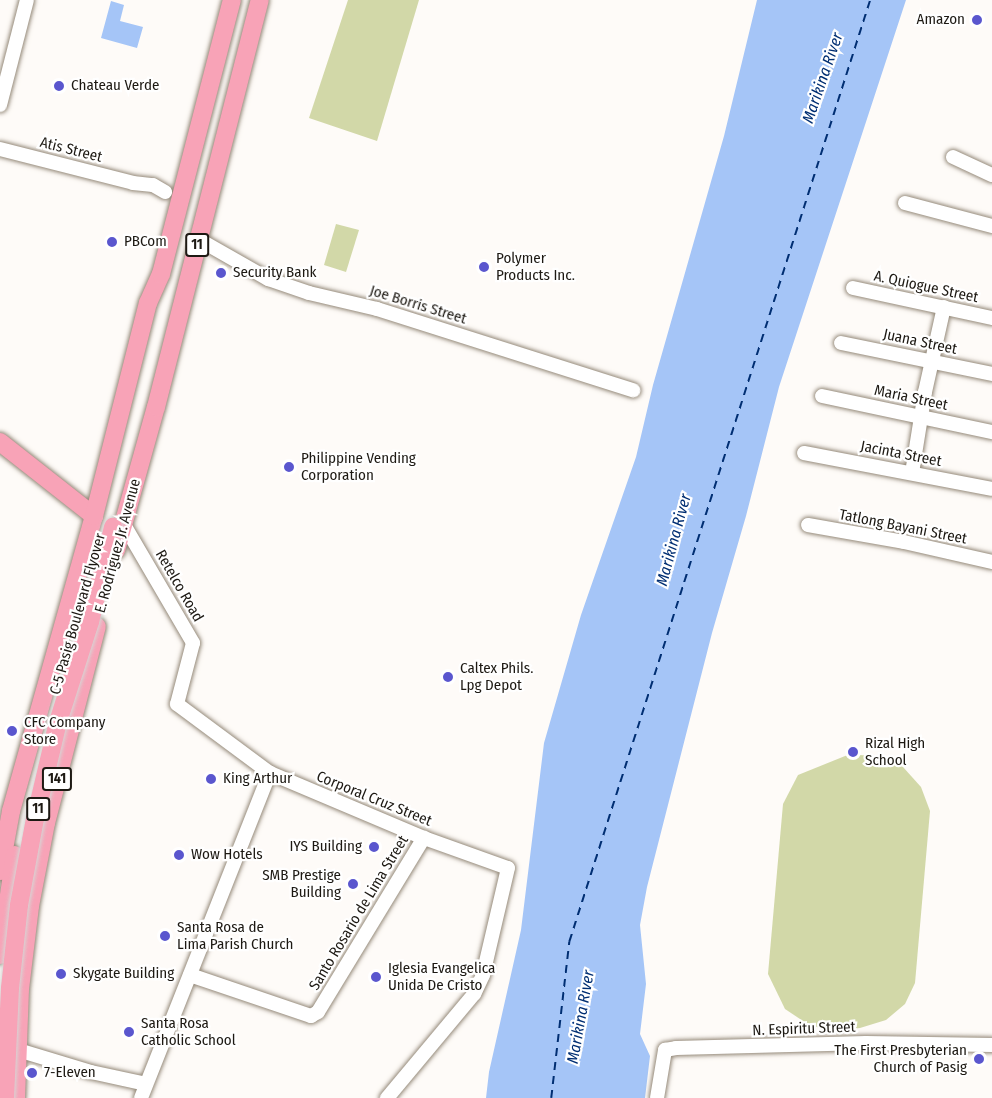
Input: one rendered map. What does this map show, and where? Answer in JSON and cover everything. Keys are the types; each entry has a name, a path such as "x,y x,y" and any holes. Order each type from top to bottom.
{"main road":[{"name":"11","path":"173,194 232,0"},
{"name":"11","path":"198,239 260,0"},
{"name":"C-5 Pasig Boulevard Flyover","path":"5,1098 10,988 19,905 33,830 58,722 90,622 156,305 173,194"},
{"name":"C-5 Pasig Boulevard Flyover","path":"0,955 6,902 33,769 109,522 156,407 198,239"},
{"path":"0,442 109,522"},
{"name":"E. Rodriguez Jr. Avenue","path":"0,871 11,812 109,522"},
{"name":"E. Rodriguez Jr. Avenue","path":"16,1098 12,1043 29,918 46,823 109,522"}],"street":[{"path":"0,105 27,0"},
{"name":"Atis Street","path":"0,149 134,183 153,185 173,194"},
{"path":"953,157 992,175"},
{"path":"905,203 992,226"},
{"name":"Joe Borris Street","path":"198,239 278,283 377,309 633,390"},
{"name":"A. Quiogue Street","path":"854,288 992,318"},
{"path":"912,473 932,362 945,307"},
{"name":"Juana Street","path":"841,343 992,374"},
{"name":"Maria Street","path":"822,396 992,432"},
{"name":"Jacinta Street","path":"804,453 992,489"},
{"name":"Retelco Road","path":"109,522 194,643 177,704"},
{"name":"Tatlong Bayani Street","path":"808,525 904,542 992,562"},
{"name":"Corporal Cruz Street","path":"177,704 270,773 424,838 508,868 483,975 474,994 387,1098"},
{"path":"141,1098 270,773"},
{"name":"Santo Rosario de Lima Street","path":"190,975 311,1016 318,1012 424,838"},
{"path":"12,1043 91,1072 146,1084"},
{"name":"N. Espiritu Street","path":"657,1098 665,1050 675,1048 866,1043 992,1045"}],"green space":[{"path":"348,0 419,0 377,141 309,118"},
{"path":"336,224 359,230 346,272 324,265"},
{"path":"850,754 881,757 903,767 921,787 930,811 915,983 905,1004 886,1020 860,1028 833,1031 809,1025 785,1009 768,974 783,804 798,775"}],"water":[{"name":"Marikina River","path":"757,0 906,0 779,387 746,516 712,633 647,887 640,925 646,984 640,1034 650,1056 645,1098 486,1098 489,1072 521,930 544,743 581,615 636,457 653,385 724,136"},
{"path":"111,1 124,5 120,21 143,27 137,48 101,38"}],"ferry route":[{"path":"551,1098 569,942 870,0"}],"place":[{"name":"Amazon","path":"977,20"},
{"name":"Chateau Verde","path":"59,86"},
{"name":"PBCom","path":"112,242"},
{"name":"Polymer Products Inc.","path":"484,267"},
{"name":"Security Bank","path":"221,273"},
{"name":"Philippine Vending Corporation","path":"289,467"},
{"name":"Caltex Phils. Lpg Depot","path":"448,677"},
{"name":"CFC Company Store","path":"12,731"},
{"name":"Rizal High School","path":"853,752"},
{"name":"King Arthur","path":"211,779"},
{"name":"IYS Building","path":"374,847"},
{"name":"Wow Hotels","path":"179,855"},
{"name":"SMB Prestige Building","path":"353,884"},
{"name":"Santa Rosa de Lima Parish Church","path":"165,936"},
{"name":"Skygate Building","path":"61,974"},
{"name":"Iglesia Evangelica Unida De Cristo","path":"376,977"},
{"name":"Santa Rosa Catholic School","path":"129,1032"},
{"name":"The First Presbyterian Church of Pasig","path":"979,1059"},
{"name":"7-Eleven","path":"32,1073"}]}
